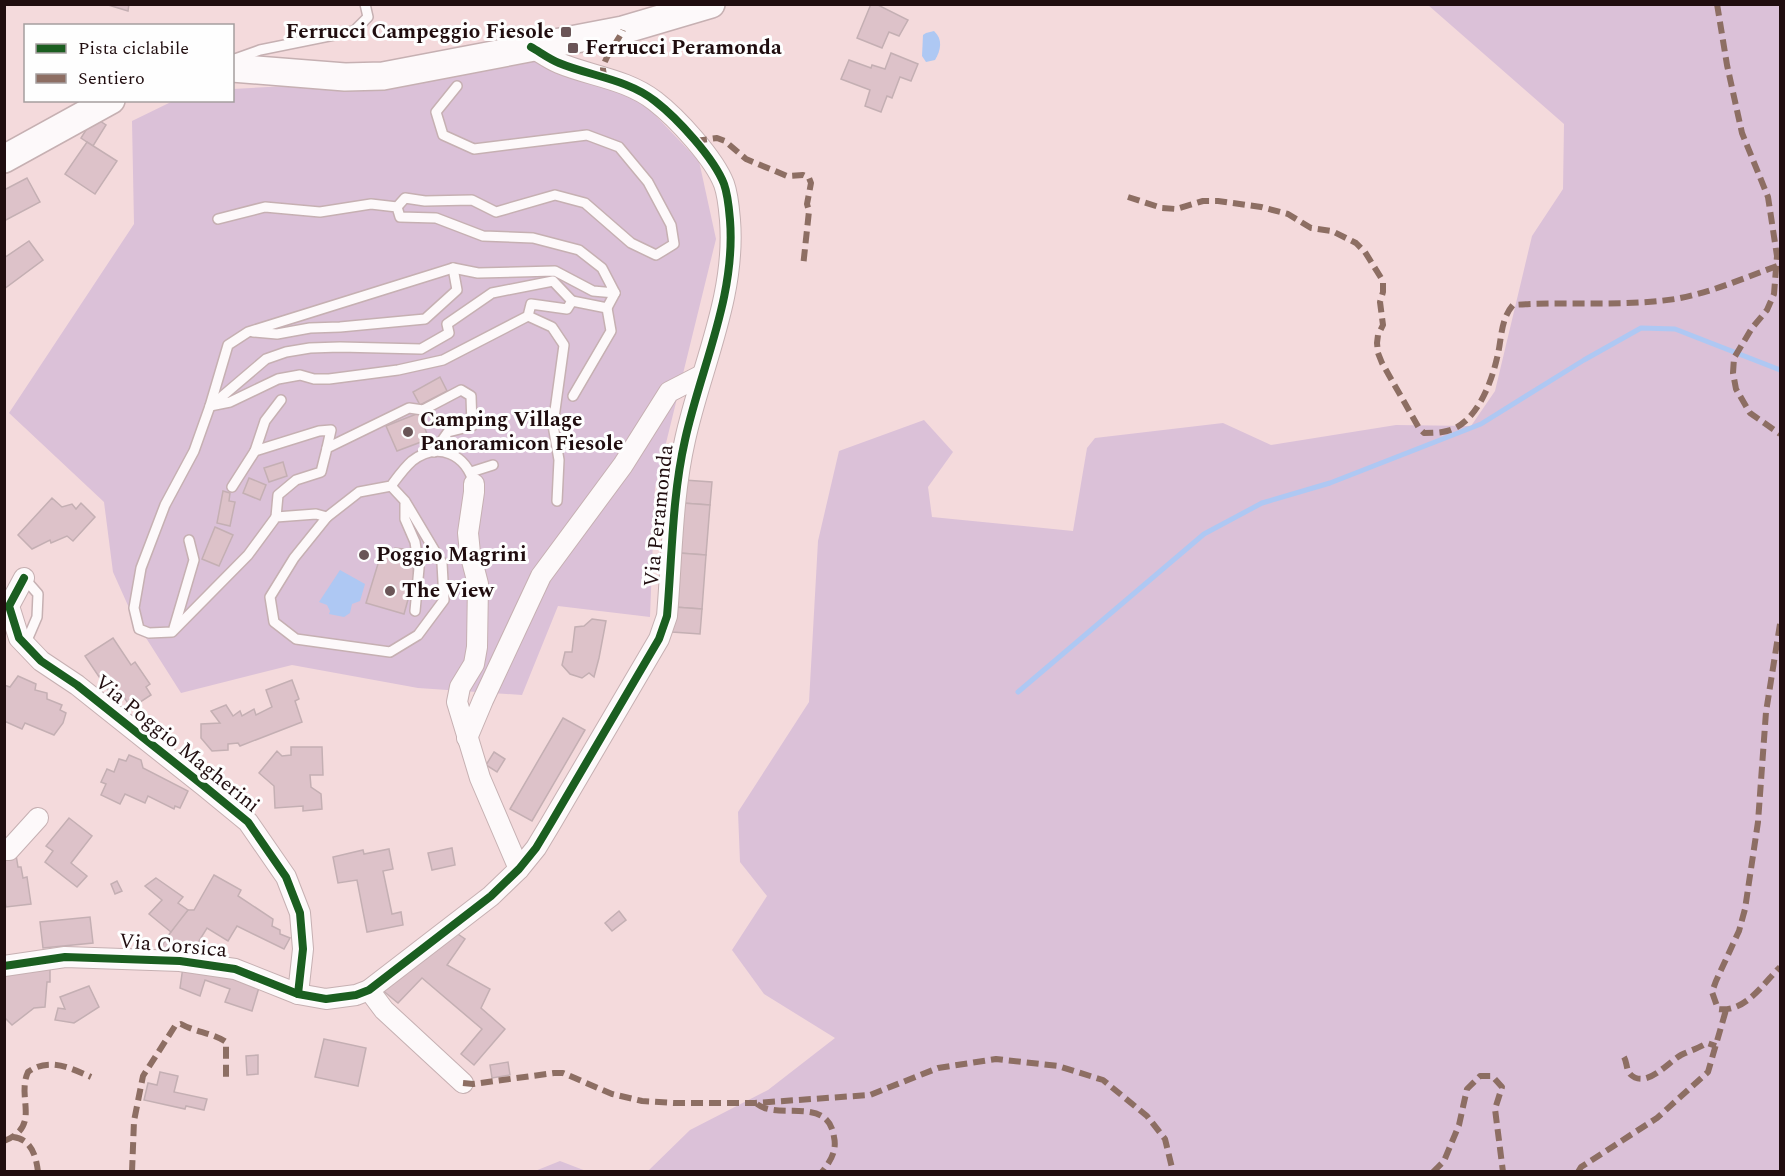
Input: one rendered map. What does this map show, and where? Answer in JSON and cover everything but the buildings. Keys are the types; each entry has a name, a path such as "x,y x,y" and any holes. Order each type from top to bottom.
{"main road":[{"path":"234,68 345,77 383,76 628,28 711,4"},
{"path":"4,159 107,102"}],"street":[{"name":"Via Peramonda","path":"369,990 491,896 519,869 536,848 660,639 667,616 681,459 702,375 720,316 730,257 730,231 728,202 715,166 675,120 656,102 637,89 557,63 531,47"},
{"path":"467,738 541,576 623,465 669,392 702,375"},
{"path":"472,478 468,533 470,553 478,584 477,647 474,664 457,695 467,738 488,799 519,869"},
{"name":"Via Poggio Magherini","path":"24,578 9,606 19,638 25,645 41,661 77,685 248,822 286,877 300,913 303,949 298,994"},
{"path":"4,850 9,850 38,819"},
{"name":"Via Corsica","path":"4,966 65,957 180,961 235,969 298,994 326,999 356,995 369,990"},
{"path":"369,990 384,1010 463,1083"}],"lane":[{"path":"234,59 260,50 354,31 369,17 365,4"},
{"path":"397,207 405,198 425,201 472,200 496,212 555,195 585,202 631,243 656,255 674,244 671,225 648,182 620,147 587,135 474,148 443,135 436,112 457,86"},
{"path":"218,219 265,207 320,212 371,204 397,207"},
{"path":"397,207 400,217 436,218 483,236 533,238 579,250 602,268 615,293"},
{"path":"255,451 318,431 331,430 321,472 296,480 278,495 276,518 248,555 172,632 149,633 139,629 134,608 141,568 165,505 194,451 228,345 248,332 453,268 478,273 555,271 593,291 615,293"},
{"path":"248,332 277,334 310,328 425,319 457,290 453,268"},
{"path":"210,406 266,359 286,352 340,347 421,349 449,333 447,324 492,293 553,281 572,302 607,308"},
{"path":"573,396 612,331 607,308 615,293"},
{"path":"210,406 230,402 278,379 300,375 314,379 329,379 398,370 443,360 528,316 531,304 567,309 572,302"},
{"path":"528,316 552,327 564,345 553,425 559,460 557,501"},
{"path":"327,448 409,408 423,410 461,390 471,396 472,426 448,432 434,452"},
{"path":"232,487 255,451 265,421 281,400"},
{"path":"391,486 405,501 442,563 444,600 418,635 390,652 296,639 274,622 270,597 294,558 327,517 359,492 391,486 418,457 434,452 451,452 466,465 472,478 493,465"},
{"path":"405,501 405,519 415,542 419,567 415,611"},
{"path":"276,518 316,514 327,517"},
{"path":"173,630 194,560 189,540"},
{"path":"24,578 38,594 37,617 25,645"}],"shaded area":[{"path":"1428,5 1780,5 1780,1171 648,1171 690,1130 768,1090 835,1038 764,994 732,950 767,896 740,862 738,812 809,702 818,541 839,451 924,420 953,452 928,487 932,517 1073,531 1087,448 1095,438 1223,423 1271,445 1396,425 1471,426 1495,391 1532,236 1563,189 1564,124"},
{"path":"537,61 637,96 699,161 716,239 655,488 650,617 558,606 522,695 418,688 292,665 181,693 134,619 113,572 104,502 9,413 134,224 132,121 171,102 234,102 234,89 380,81"},
{"path":"560,1161 586,1171 535,1171"}],"water":[{"path":"934,31 940,41 940,49 935,60 926,62 922,56 923,35"},
{"path":"340,570 365,584 360,601 352,604 350,613 344,617 329,614 327,605 319,602"}],"waterway":[{"path":"1018,692 1204,534 1262,503 1330,483 1481,424 1584,360 1641,328 1675,329 1780,370"}],"marked path":[{"path":"1717,4 1742,133 1768,197 1777,256 1774,294 1767,310 1752,328 1734,358 1733,373 1736,389 1750,413 1780,434"},
{"path":"606,79 604,65 623,30"},
{"path":"695,141 717,138 725,141 746,159 787,176 803,175 809,178 811,183 807,204 809,211 803,267"},
{"path":"1128,197 1162,208 1176,209 1203,201 1261,207 1288,214 1311,228 1332,231 1356,243 1365,252 1383,281 1380,302 1383,325 1378,335 1378,353 1419,428 1424,433 1444,432 1457,427 1474,412 1481,402 1491,379 1504,323 1513,305 1635,303 1675,299 1714,289 1777,266"},
{"path":"1780,624 1766,712 1758,822 1745,909 1739,931 1712,992 1718,1009 1737,1007 1745,1002 1780,967"},
{"path":"1578,1172 1581,1167 1657,1118 1708,1072 1726,1010"},
{"path":"132,1172 134,1121 143,1076 175,1026 181,1024 226,1042 226,1080"},
{"path":"1624,1057 1630,1074 1643,1079 1657,1073 1681,1055 1707,1043 1716,1046"},
{"path":"463,1083 473,1084 563,1073 612,1094 642,1101 755,1103 870,1095 938,1068 996,1059 1058,1066 1103,1080 1147,1116 1165,1139 1173,1172"},
{"path":"4,1141 22,1128 26,1111 25,1082 28,1072 43,1065 51,1065 68,1068 91,1077"},
{"path":"1433,1172 1444,1161 1459,1125 1467,1089 1480,1076 1492,1076 1502,1087 1495,1109 1503,1172"},
{"path":"757,1104 766,1109 813,1113 823,1117 830,1124 835,1146 822,1172"},
{"path":"13,1137 24,1141 32,1149 38,1172"}],"cycle path":[{"path":"4,966 65,957 180,961 235,969 298,994 326,999 356,995 369,990 491,896 519,869 536,848 659,639 667,616 675,505 685,440 716,331 728,276 729,206 724,184 712,162 674,117 655,101 633,88 559,63 531,47"},
{"path":"24,578 9,606 19,638 41,661 77,685 248,822 286,877 300,913 303,949 298,994"}],"place":[{"name":"Ferrucci Campeggio Fiesole","path":"566,32"},
{"name":"Ferrucci Peramonda","path":"573,48"},
{"name":"Camping Village Panoramicon Fiesole","path":"408,432"},
{"name":"Poggio Magrini","path":"364,555"},
{"name":"The View","path":"390,591"}]}
